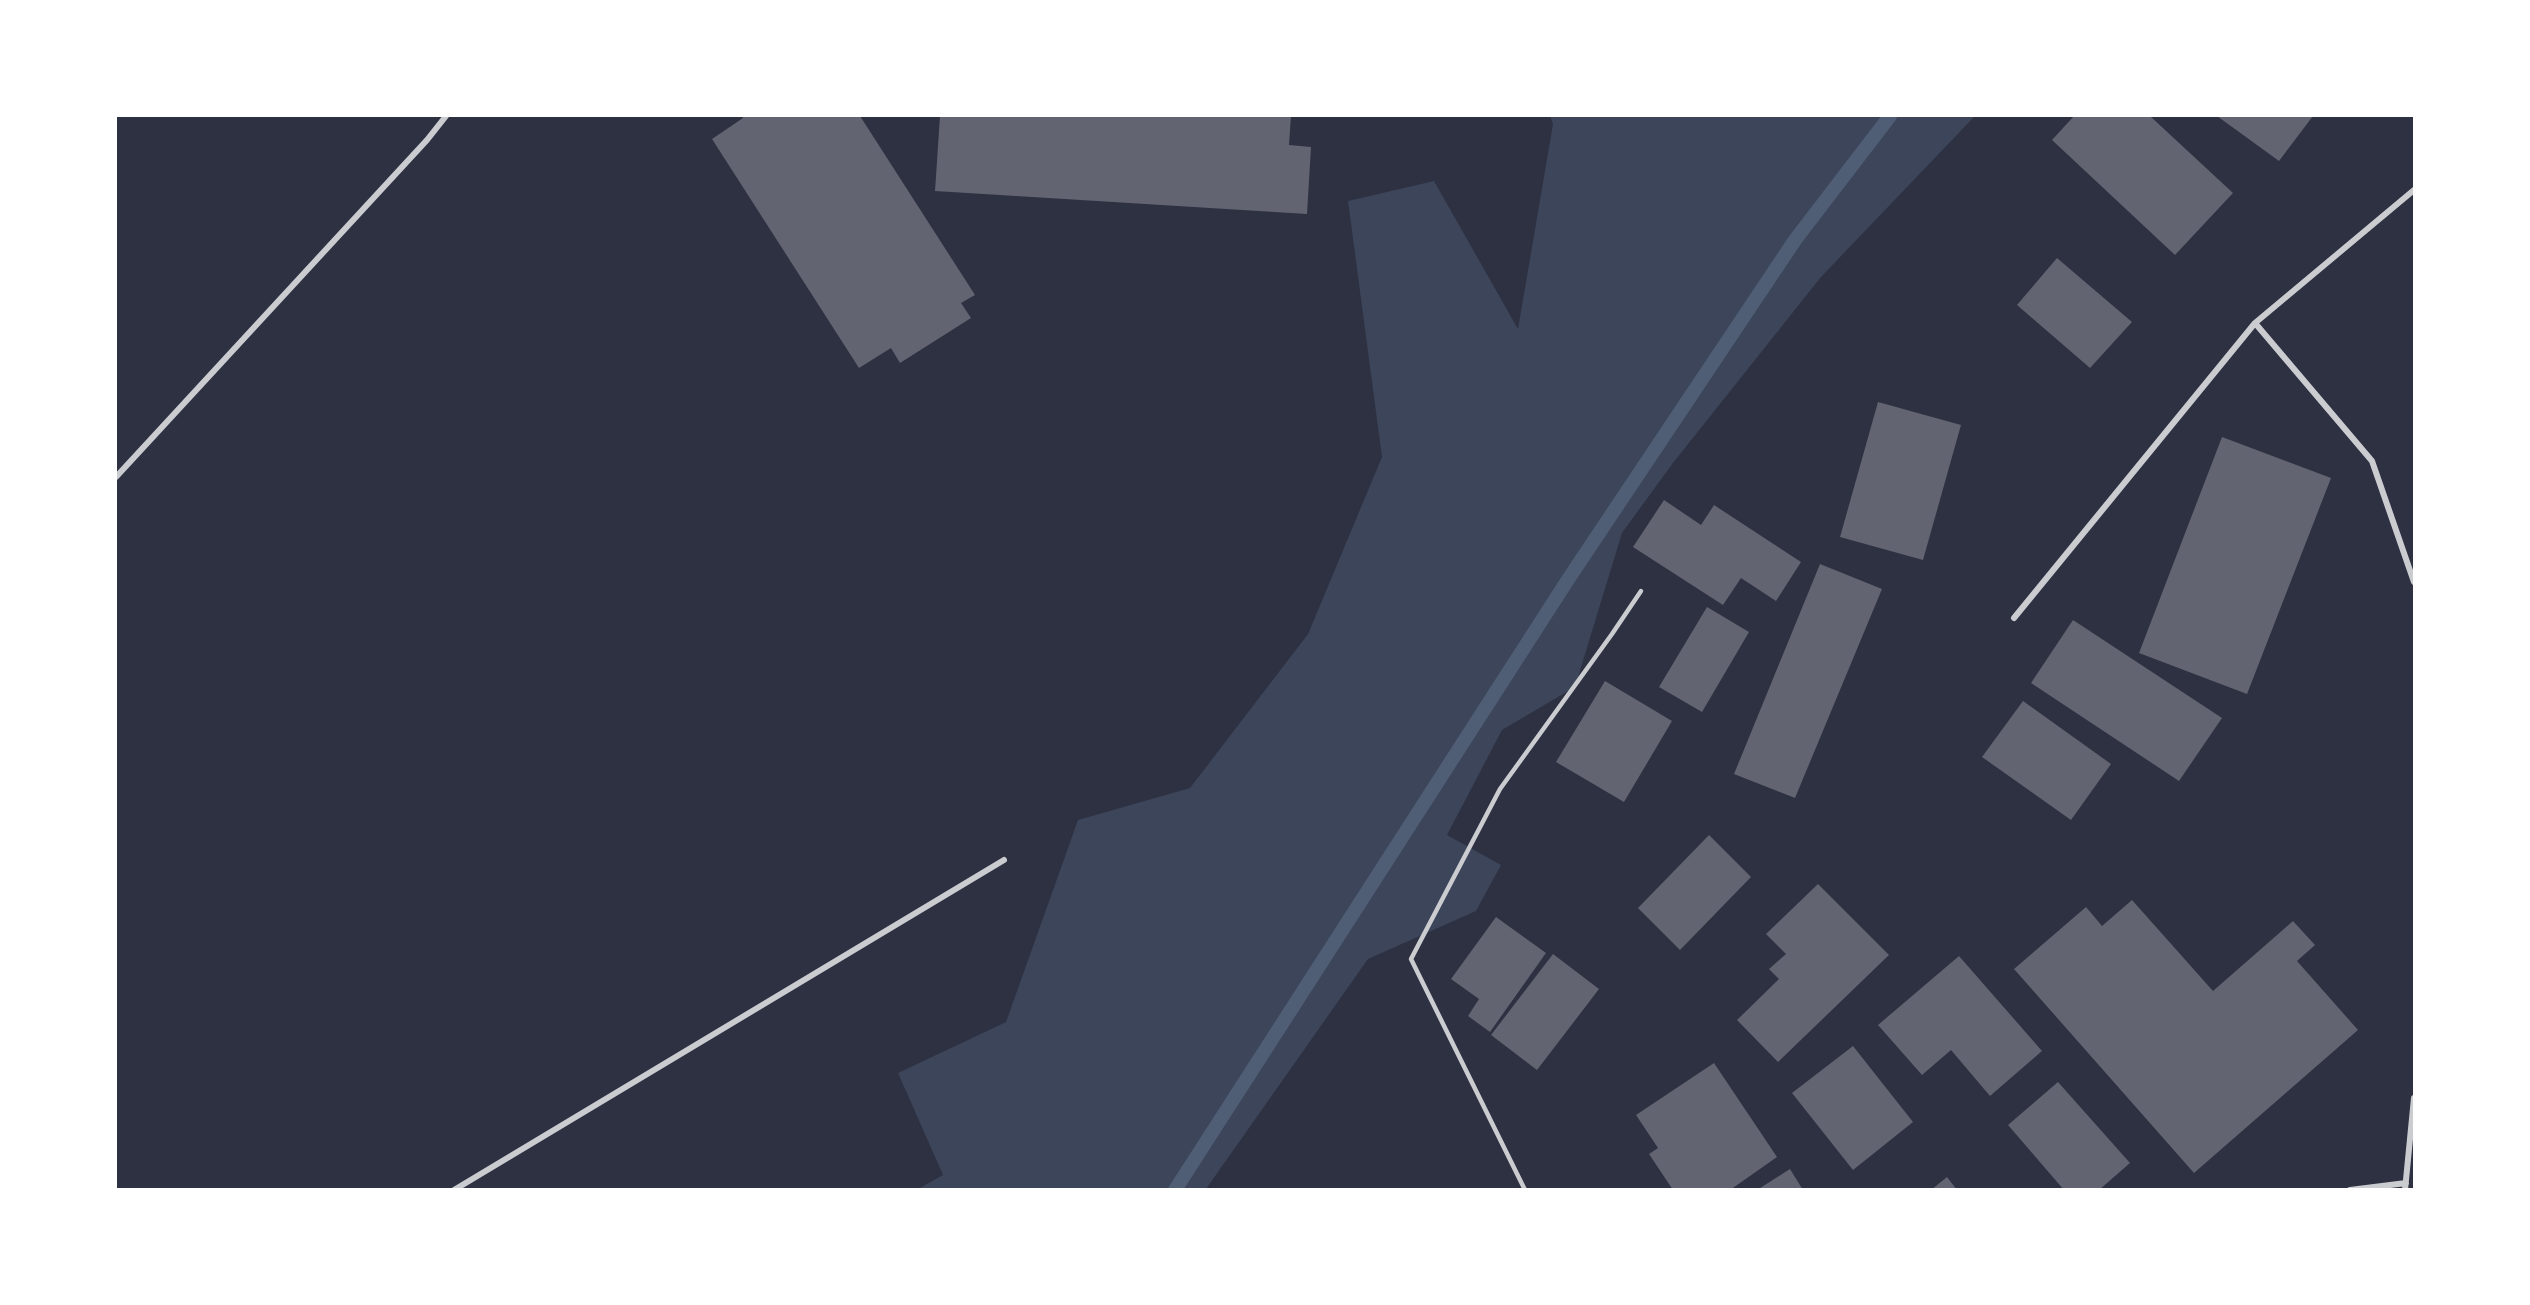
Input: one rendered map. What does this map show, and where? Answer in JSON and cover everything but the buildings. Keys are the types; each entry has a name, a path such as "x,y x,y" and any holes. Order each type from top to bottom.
{"street":[{"path":"116,477 427,140 446,116"},
{"path":"2014,618 2255,323 2415,190"},
{"path":"2255,323 2372,461 2415,582"},
{"path":"454,1190 1004,860"},
{"path":"2350,1190 2405,1186 2415,1098"}],"lane":[{"path":"1526,1190 1411,958 1500,789 1641,591"}],"shaded area":[{"path":"1550,116 1975,116 1821,277 1673,463 1622,533 1575,687 1502,730 1447,835 1501,865 1476,911 1368,959 1206,1189 918,1189 943,1175 898,1073 1006,1022 1078,820 1190,788 1308,634 1382,457 1348,201 1434,181 1518,329 1553,124"}],"waterway":[{"path":"1175,1190 1569,578 1795,240 1890,116"}]}
